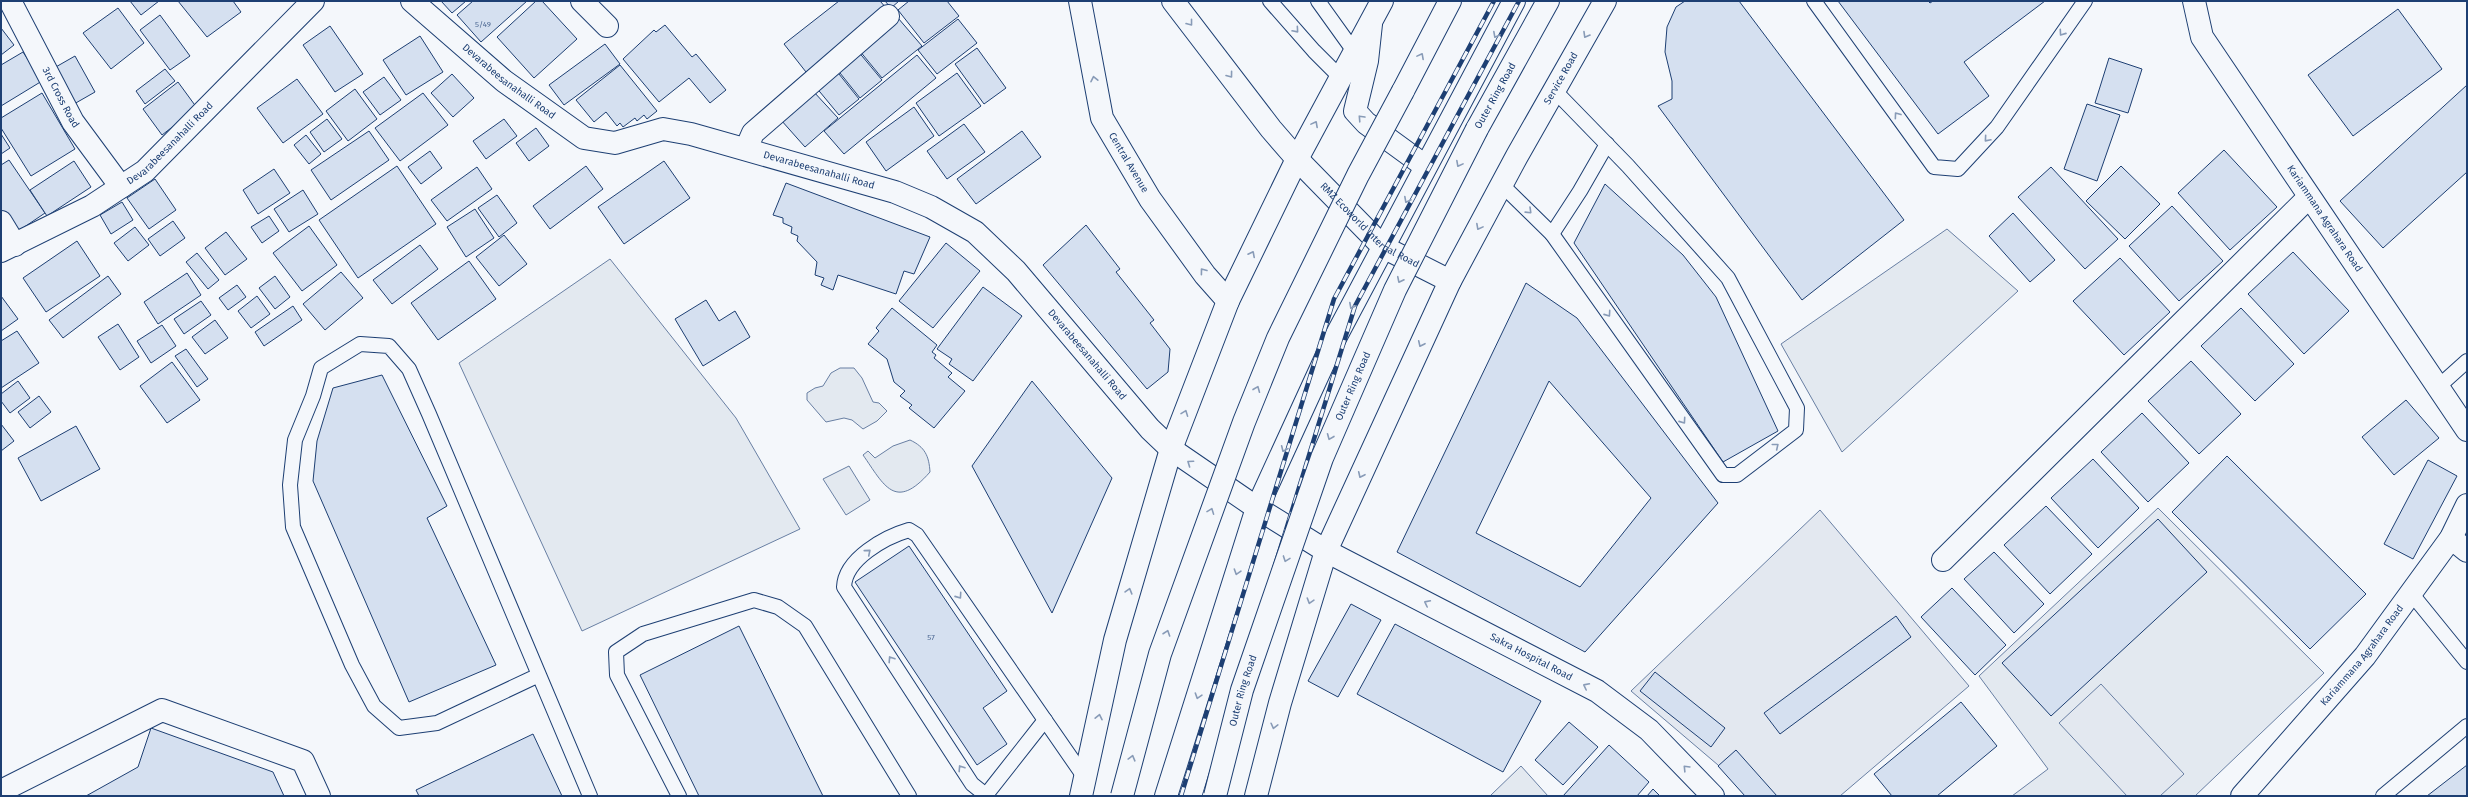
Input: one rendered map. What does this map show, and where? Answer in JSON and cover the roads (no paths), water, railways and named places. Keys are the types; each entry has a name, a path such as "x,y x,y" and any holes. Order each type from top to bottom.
{"main road":[{"name":"3rd Cross Road","path":"10,1 73,122 121,187"},
{"name":"Devarabeesanahalli Road","path":"8,248 92,206 145,170 313,1"},
{"name":"Devarabeesanahalli Road","path":"412,1 504,81 584,138 615,143 663,129 691,134 895,192 931,207 975,232 1016,271 1150,429 1171,449 1257,508"},
{"path":"582,1 607,26"},
{"name":"Central Avenue","path":"1080,1 1102,118 1150,199 1205,275 1228,301"},
{"path":"1173,1 1271,129 1297,159"},
{"path":"1083,787 1115,640 1171,449 1228,301 1297,159 1341,78 1356,54 1382,1"},
{"path":"1122,796 1160,654 1244,422 1282,331 1358,175 1450,1"},
{"path":"1166,796 1257,508 1334,340 1425,166 1514,1"},
{"name":"Outer Ring Road","path":"1215,796 1242,690 1322,458 1395,290 1477,129 1548,1"},
{"name":"Service Road","path":"1256,796 1280,703 1326,551 1450,281 1501,184 1606,1"},
{"name":"Kariammana Agrahara Road","path":"2194,1 2202,37 2467,430"},
{"path":"746,149 753,133 888,16"},
{"path":"1371,24 1367,61 1355,112 1366,123 1425,166"},
{"name":"RMZ Ecoworld Internal Road","path":"1297,159 1383,247 1450,281"},
{"path":"1943,560 2309,197"},
{"path":"1,222 8,248"},
{"name":"Kariammana Agrahara Road","path":"2242,796 2365,656 2411,593 2459,545 2467,505"},
{"name":"Sakra Hospital Road","path":"1257,508 1326,551 1597,692 1649,730 1713,796"},
{"path":"1,791 162,710 303,761 319,796"}],"lane":[{"path":"1270,1 1314,51 1341,78"},
{"path":"1318,1 1356,54"},
{"path":"1814,1 1934,167 1958,169 1997,127 2085,1"},
{"path":"1501,184 1552,234 1723,475 1737,475 1796,430 1797,408 1728,278 1674,216 1554,90"},
{"path":"1552,234 1580,191 1607,144"},
{"path":"539,675 437,724 399,728 374,706 352,665 293,527 290,484 295,440 313,396 321,368 360,344 389,346 408,369 539,675 590,796"},
{"path":"2438,387 2467,361"},
{"path":"1045,720 987,796 972,784 844,587 845,579 851,567 871,549 897,534 910,530 917,535 1045,720 1083,787"},
{"path":"2411,593 2467,662"},
{"path":"679,796 617,675 616,652 643,634 754,600 778,607 805,626 909,796"},
{"path":"2384,796 2467,726"}],"railway":[{"path":"1181,796 1334,299 1494,1"},
{"path":"1204,796 1355,306 1519,1"}]}
